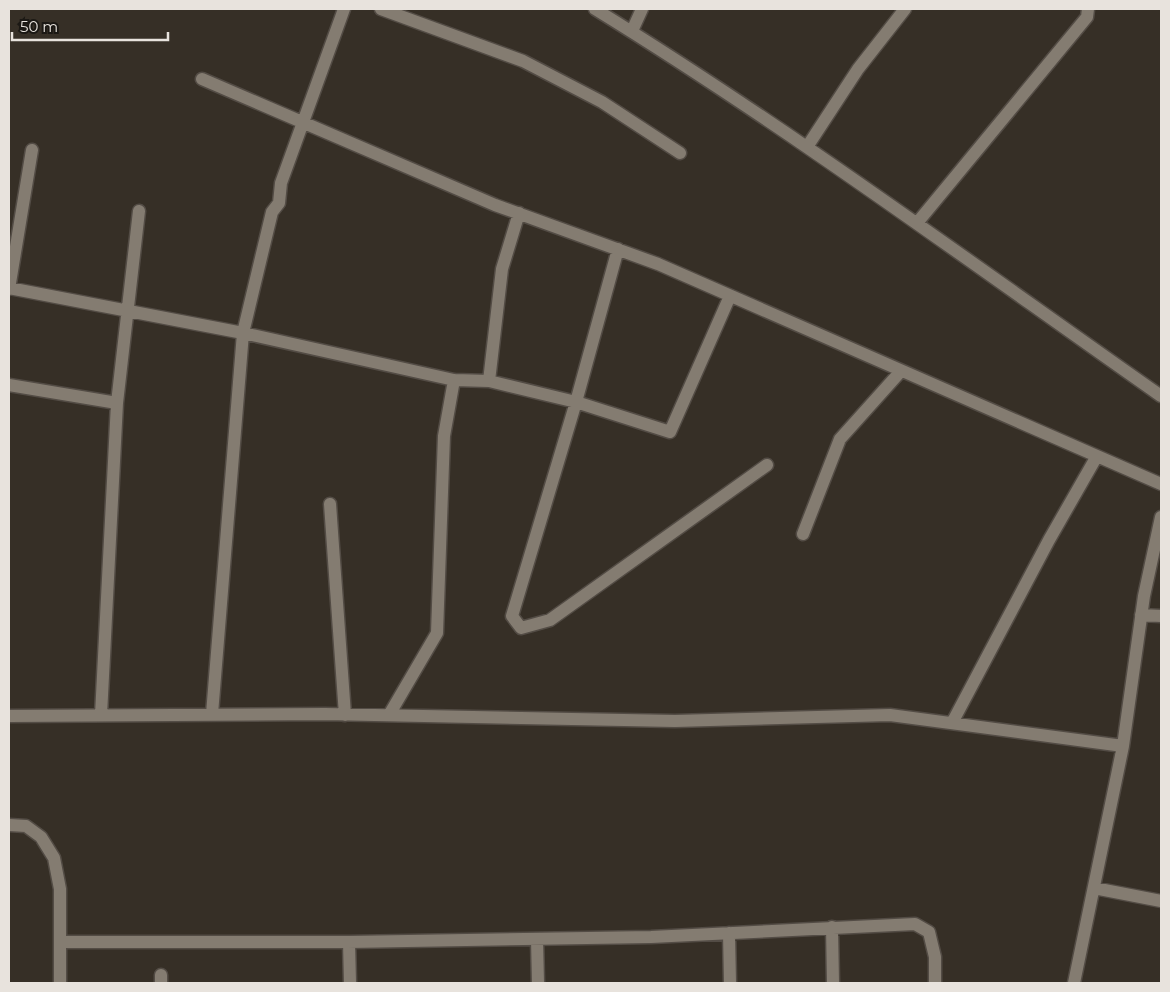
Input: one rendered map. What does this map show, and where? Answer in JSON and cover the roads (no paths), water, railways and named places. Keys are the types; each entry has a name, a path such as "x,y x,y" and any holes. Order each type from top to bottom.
{"street":[{"path":"212,714 243,333 272,212 279,203 281,182 344,9"},
{"path":"381,9 523,61 602,102 680,153"},
{"path":"595,9 673,56 807,147 1161,396"},
{"path":"632,31 642,9"},
{"path":"807,147 858,70 905,9"},
{"path":"917,223 1087,17 1088,9"},
{"path":"202,79 519,214 618,250 730,296 1161,484"},
{"path":"32,150 9,288 243,333 454,380 489,381 576,402 670,432 730,296"},
{"path":"101,715 117,403 139,211"},
{"path":"489,381 502,269 519,214"},
{"path":"618,250 576,402 512,616 521,628 550,620 767,465"},
{"path":"803,534 840,439 901,371"},
{"path":"389,715 438,633 444,436 454,380"},
{"path":"9,385 117,403"},
{"path":"952,724 1049,540 1096,456"},
{"path":"330,504 345,715"},
{"path":"1074,983 1123,746 1141,615 1161,517"},
{"path":"1141,615 1161,616"},
{"path":"9,716 389,715 676,721 890,715 1123,746"},
{"path":"9,825 26,826 41,838 54,858 60,890 60,983"},
{"path":"1094,888 1161,901"},
{"path":"60,942 349,942 537,939 729,933 915,924 929,932 935,957 935,983"},
{"path":"832,927 833,983"},
{"path":"729,933 730,983"},
{"path":"537,939 538,983"},
{"path":"349,942 350,983"}]}
